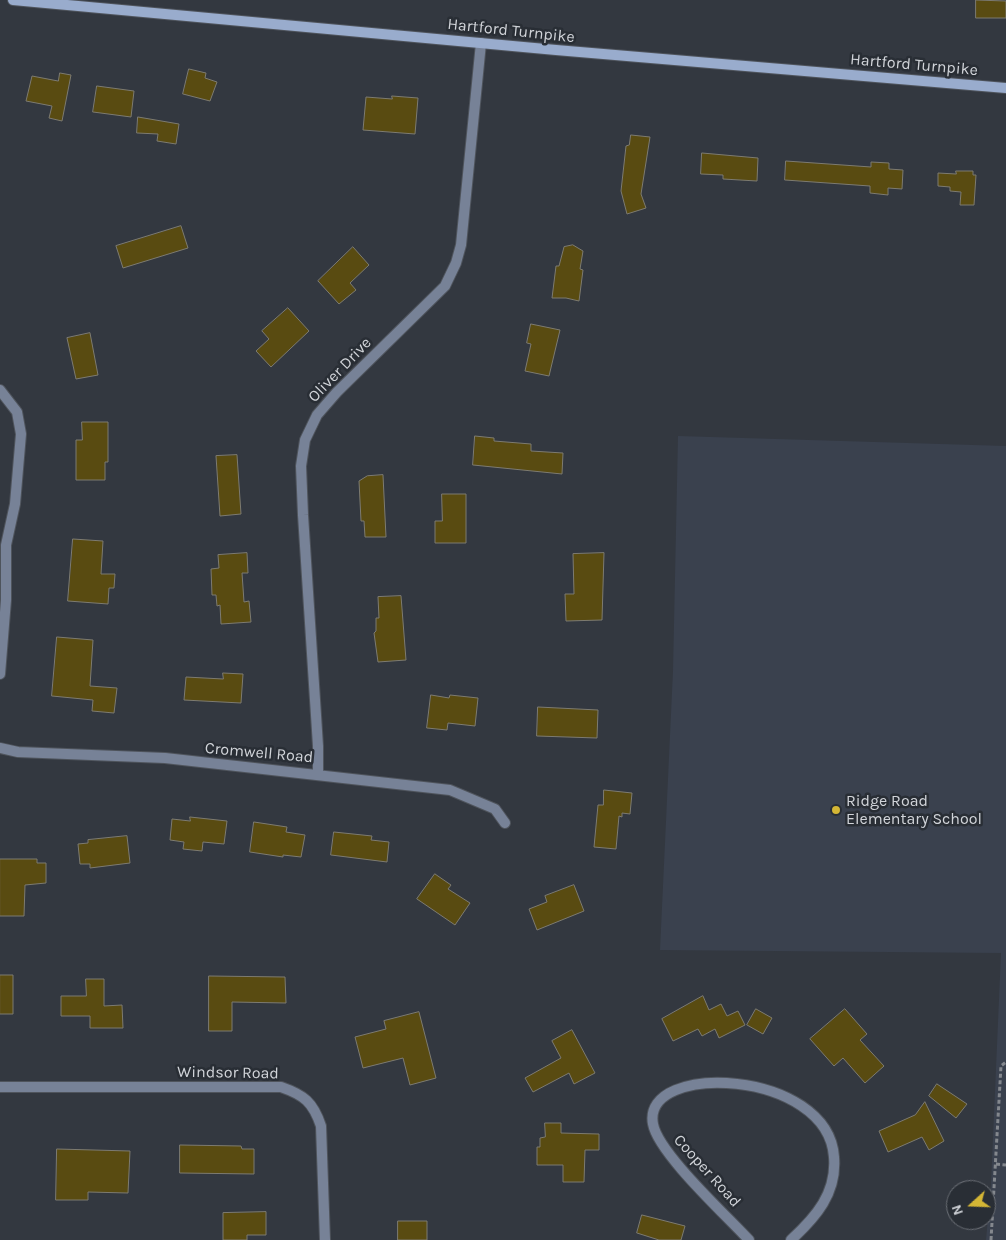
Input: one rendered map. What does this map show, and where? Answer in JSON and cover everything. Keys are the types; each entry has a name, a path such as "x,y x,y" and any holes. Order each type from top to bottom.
{"main road":[{"name":"Hartford Turnpike","path":"13,0 481,43 1006,88"}],"street":[{"name":"Oliver Drive","path":"318,774 318,746 301,466 305,440 317,415 445,286 456,263 462,236 481,43"},
{"path":"0,390 17,412 21,434 15,504 6,545 6,600 0,674"},
{"name":"Cromwell Road","path":"0,748 18,752 165,758 450,790 495,809 505,824"},
{"name":"Cooper Road","path":"749,1240 676,1161 656,1134 652,1119 654,1112 663,1099 675,1090 697,1084 738,1083 766,1088 793,1101 815,1116 827,1130 833,1145 835,1166 833,1184 816,1214 791,1240"},
{"name":"Windsor Road","path":"0,1087 281,1087 299,1094 315,1108 321,1126 325,1240"}],"path":[{"path":"991,1240 1001,1066 1006,1062"},
{"path":"996,1164 1006,1165"}],"shaded area":[{"name":"Ridge Road Elementary School","path":"678,436 1006,446 1006,1240 986,1240 987,1230 996,1230 996,1180 991,1180 1001,953 660,950 673,671"}],"building":[{"path":"976,0 1006,1 1006,18 976,18"},
{"path":"189,69 206,73 205,78 217,82 210,101 183,94"},
{"path":"60,73 71,75 62,121 49,118 52,106 26,101 32,76 58,81"},
{"path":"97,86 134,91 131,117 93,112"},
{"path":"392,96 418,98 415,134 363,130 366,97 392,99"},
{"path":"138,117 179,124 176,144 157,141 158,134 137,133"},
{"path":"631,135 650,137 641,194 646,208 627,214 621,191 626,146 629,145"},
{"path":"702,153 758,158 757,181 723,179 723,175 701,174"},
{"path":"786,161 871,167 871,162 889,163 889,169 903,170 902,189 888,188 888,195 870,193 870,186 785,180"},
{"path":"956,171 973,171 973,175 976,175 974,205 960,205 961,192 950,191 950,187 938,186 938,173 956,174"},
{"path":"181,226 188,248 123,268 116,246"},
{"path":"573,245 583,251 580,269 583,270 579,301 566,298 552,298 556,266 559,266 564,247"},
{"path":"353,247 369,265 350,283 356,290 339,304 318,281"},
{"path":"288,308 309,331 271,367 256,351 269,339 262,331"},
{"path":"531,324 560,330 549,376 525,371 531,344 527,343"},
{"path":"90,333 98,375 76,379 67,338"},
{"path":"82,422 108,422 108,462 105,462 105,480 76,480 76,440 82,440"},
{"path":"475,436 494,438 494,441 531,444 531,451 563,453 562,474 473,465"},
{"path":"237,455 241,514 220,516 216,456"},
{"path":"383,475 386,537 365,537 364,521 361,521 359,481 367,476"},
{"path":"442,494 466,494 466,543 435,543 435,521 442,521"},
{"path":"73,539 103,541 101,574 115,574 114,588 109,588 108,604 68,601"},
{"path":"247,553 248,573 242,573 244,602 249,601 251,622 221,624 220,605 217,606 216,595 212,595 211,569 219,568 218,555"},
{"path":"604,553 602,620 566,621 565,594 574,594 573,554"},
{"path":"401,596 406,660 378,662 374,633 376,631 376,618 379,618 378,597"},
{"path":"57,637 93,640 90,686 117,688 114,713 92,711 93,700 52,696"},
{"path":"223,673 243,674 241,703 184,700 186,677 223,679"},
{"path":"431,695 449,698 450,695 478,698 475,726 448,723 447,730 427,728"},
{"path":"538,707 598,710 597,738 537,736"},
{"path":"604,790 632,793 630,814 622,813 622,817 619,816 616,849 594,847 598,805 603,805"},
{"path":"190,817 227,821 224,844 203,842 202,851 183,849 184,842 170,840 172,819 190,821"},
{"path":"254,822 287,827 286,832 305,835 301,857 283,855 283,857 250,852"},
{"path":"334,832 372,836 371,840 389,842 387,862 331,855"},
{"path":"127,836 130,863 90,868 90,864 80,864 78,844 88,843 88,840"},
{"path":"0,859 37,859 37,863 46,863 46,883 25,885 24,916 0,916"},
{"path":"435,874 451,885 448,889 470,903 455,925 417,899"},
{"path":"574,885 584,911 537,930 529,909 547,902 545,896"},
{"path":"0,975 13,975 13,1014 0,1014"},
{"path":"209,976 285,977 286,1003 232,1002 232,1031 209,1031"},
{"path":"86,979 104,979 104,1006 122,1005 123,1028 90,1028 90,1016 61,1016 61,996 86,996"},
{"path":"703,996 709,1010 721,1004 727,1016 738,1011 745,1025 719,1038 715,1029 702,1036 698,1029 673,1041 662,1019"},
{"path":"756,1009 772,1018 763,1034 747,1025"},
{"path":"845,1009 867,1034 860,1040 884,1066 865,1083 843,1058 834,1066 810,1039"},
{"path":"419,1012 436,1078 410,1085 403,1058 363,1068 355,1037 386,1029 384,1021"},
{"path":"572,1030 595,1073 574,1084 569,1073 533,1092 525,1078 561,1058 552,1041"},
{"path":"937,1084 967,1104 956,1118 929,1096"},
{"path":"925,1102 944,1141 929,1150 922,1137 888,1152 879,1131 915,1115"},
{"path":"545,1123 561,1123 561,1133 599,1134 599,1150 585,1150 584,1182 563,1182 563,1165 537,1165 537,1147 540,1147 540,1138 545,1137"},
{"path":"180,1145 241,1146 242,1149 254,1149 254,1174 180,1173"},
{"path":"57,1149 130,1151 128,1193 88,1192 88,1200 56,1200"},
{"path":"266,1212 266,1235 247,1235 247,1240 223,1240 223,1213"},
{"path":"642,1215 685,1226 681,1240 659,1240 637,1233"},
{"path":"398,1221 427,1221 427,1240 398,1240"}],"place":[{"name":"Ridge Road Elementary School","path":"836,810"}]}
